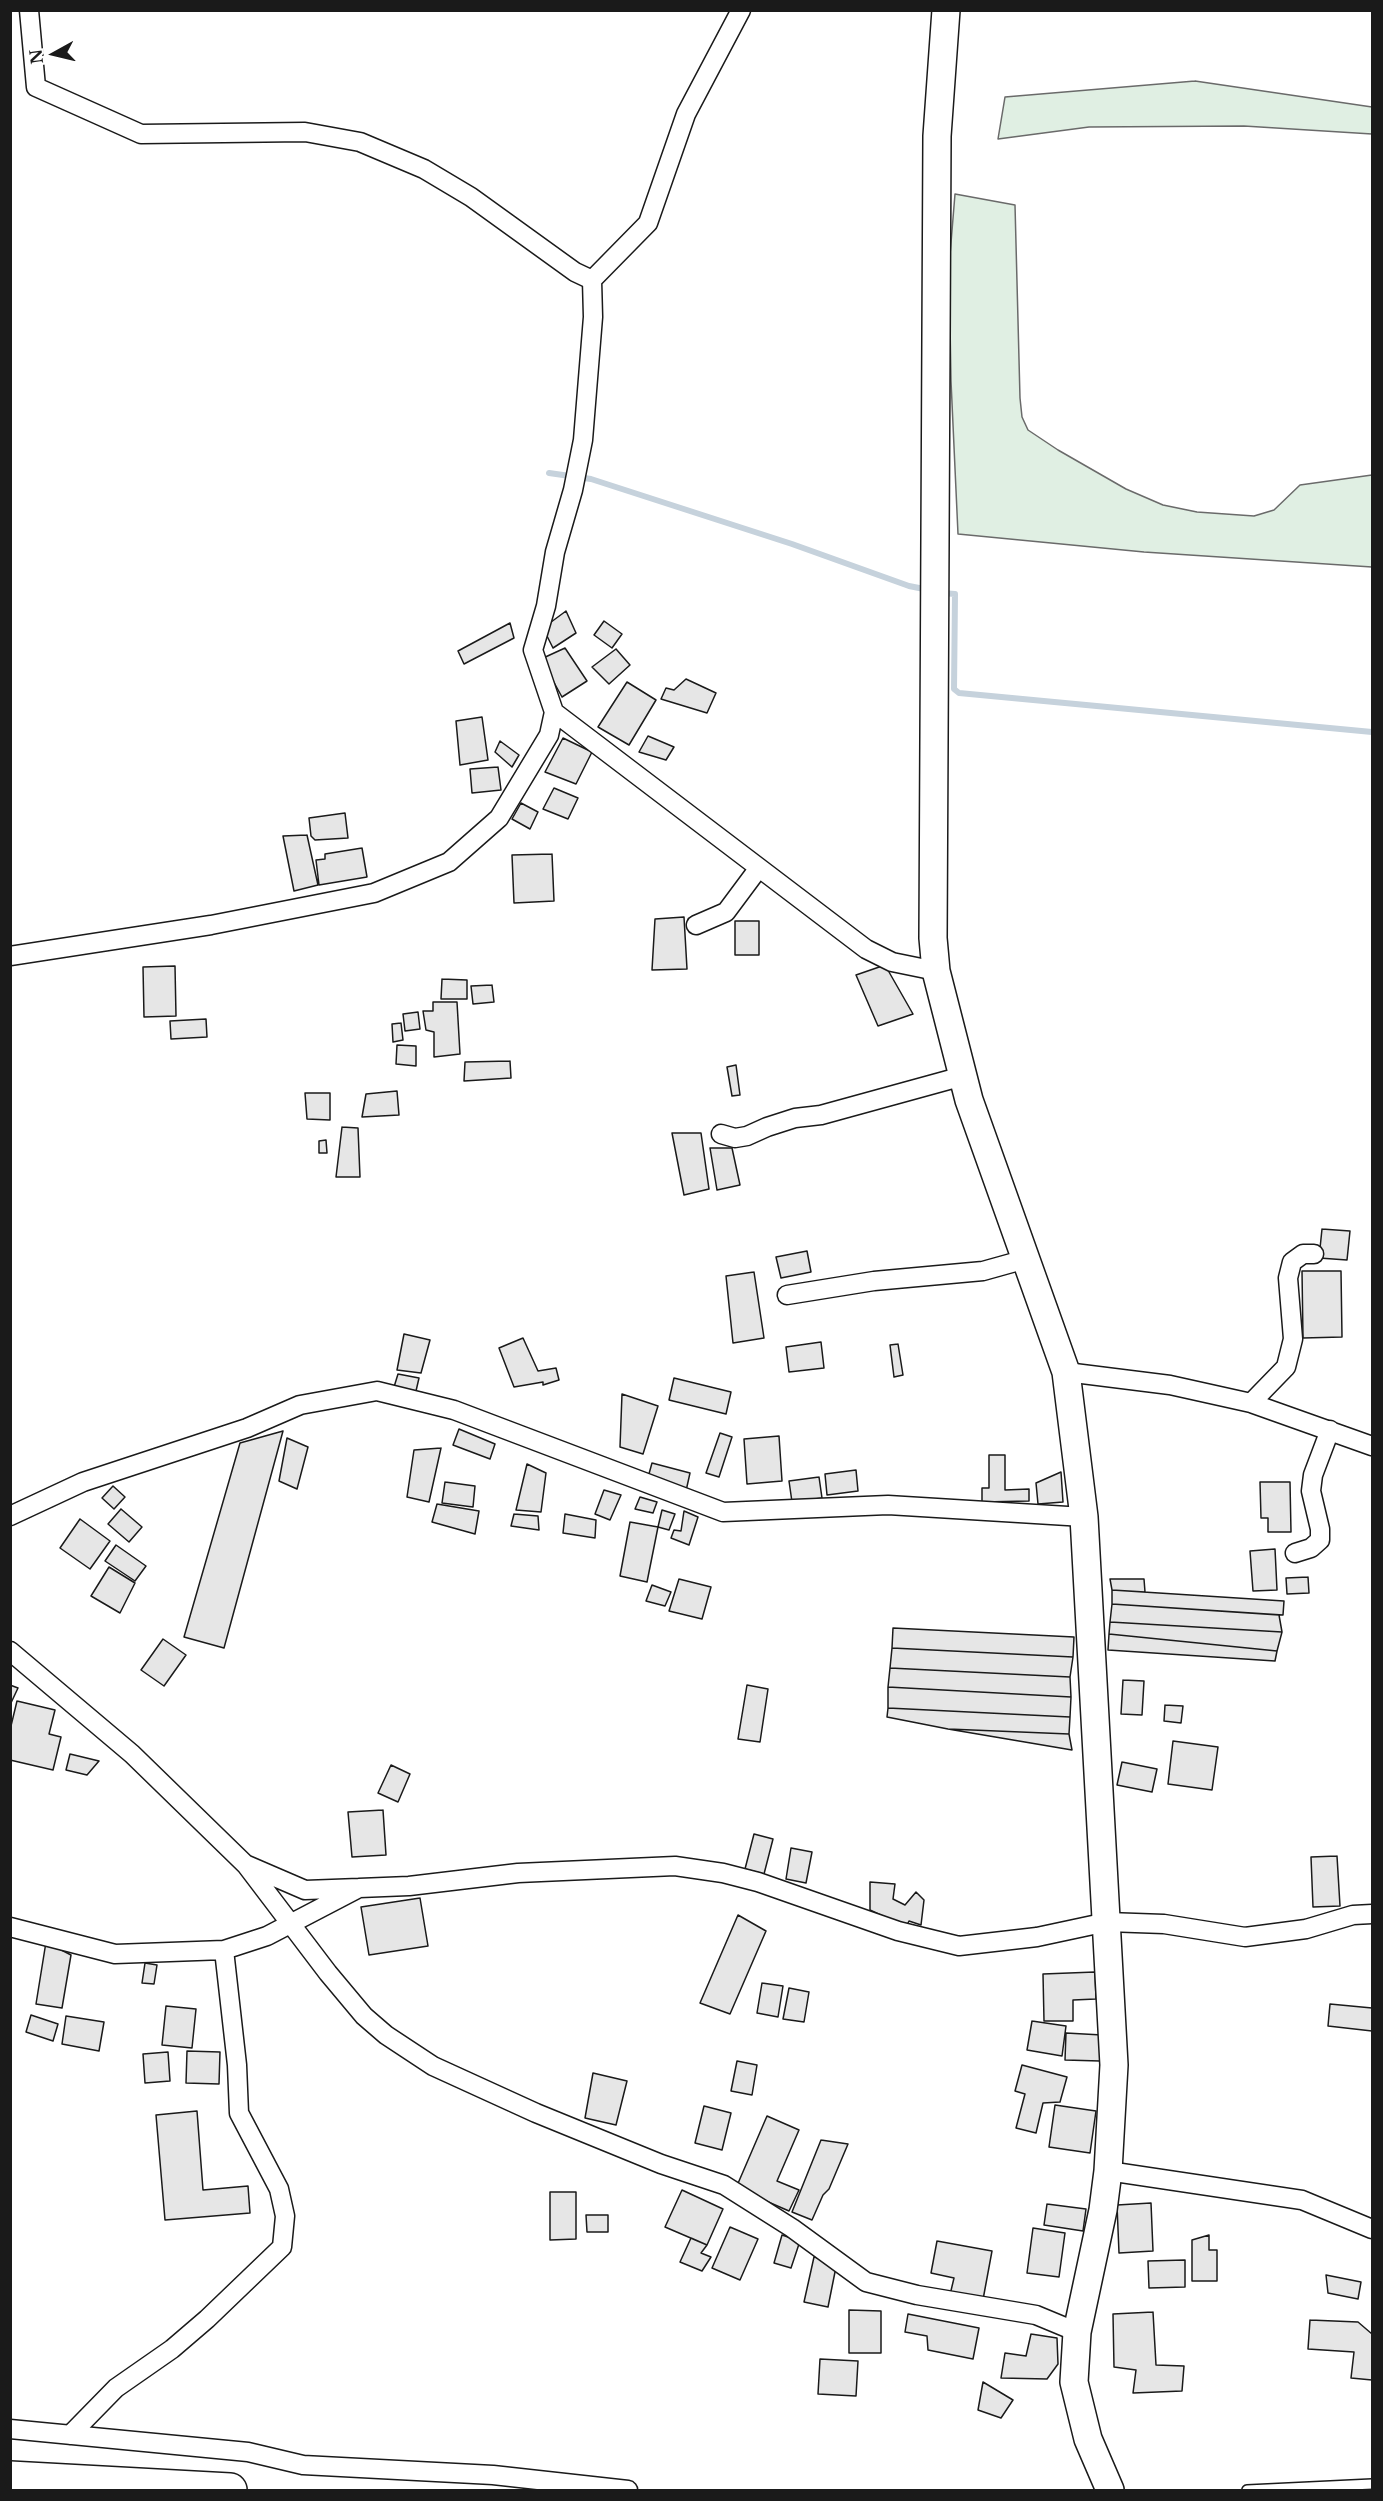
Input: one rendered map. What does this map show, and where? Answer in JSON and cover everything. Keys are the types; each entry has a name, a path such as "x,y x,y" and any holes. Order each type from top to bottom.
{"highway":[{"path":"10,2478 230,2490"}],"street":[{"path":"29,10 36,87 141,134 305,132 360,142 433,174 471,197 575,272 592,280"},
{"path":"10,956 212,925 374,893 449,862 499,818 549,735 554,712 533,650 546,606 555,552 573,490 583,440 593,317 592,280 648,223 686,114 741,10"},
{"path":"946,10 937,160 933,938 936,971 963,1076 1066,1372 1084,1516 1114,2065 1108,2171 1103,2210 1077,2332 1074,2382 1088,2439 1110,2490"},
{"path":"554,712 866,949 892,962 936,971"},
{"path":"696,925 726,912 758,869"},
{"path":"721,1134 735,1138 747,1136 767,1126 795,1118 821,1115 963,1076"},
{"path":"1251,1403 1286,1366 1293,1339 1288,1278 1292,1262 1303,1254 1314,1254"},
{"path":"787,1295 874,1281 983,1271 1026,1259"},
{"path":"1066,1372 1170,1384 1251,1403 1372,1446"},
{"path":"10,1516 83,1482 247,1428 300,1405 377,1391 454,1410 723,1512 888,1504 1084,1516"},
{"path":"1294,1553 1311,1548 1320,1540 1320,1529 1311,1491 1313,1475 1330,1430"},
{"path":"10,1651 132,1754 246,1865 364,2016 386,2035 433,2066 536,2113 661,2164 724,2185 792,2228 867,2282 917,2295 1036,2315 1077,2332"},
{"path":"246,1865 305,1890 409,1886 518,1873 675,1866 723,1873 758,1882 898,1931 959,1946 1037,1937 1107,1922 1164,1924 1245,1937 1306,1929 1353,1914 1372,1914"},
{"path":"10,1927 115,1954 224,1950 267,1936 359,1888"},
{"path":"70,2435 116,2388 172,2349 282,2247 285,2217 279,2189 239,2113 237,2065 224,1950"},
{"path":"1108,2171 1302,2200 1372,2229"},
{"path":"10,2429 249,2452 303,2466 493,2475 628,2490"}],"lane":[{"path":"1247,2490 1372,2484"}],"green space":[{"path":"1195,81 1372,107 1372,134 1244,126 1089,127 998,139 1005,97"},
{"path":"955,194 1015,205 1020,398 1022,417 1028,430 1126,489 1163,505 1197,512 1254,516 1274,510 1300,485 1372,475 1372,567 1144,552 958,534 951,381 949,267"}],"building":[{"path":"566,611 576,633 553,648 543,628"},
{"path":"604,621 622,634 612,648 594,635"},
{"path":"510,623 514,638 464,664 458,651"},
{"path":"565,648 587,681 562,697 541,659"},
{"path":"616,649 630,665 609,684 592,667"},
{"path":"686,679 716,693 707,713 661,699 666,688 674,690"},
{"path":"627,682 656,700 629,745 598,727"},
{"path":"482,717 488,760 460,765 456,721"},
{"path":"648,736 674,747 666,760 639,752"},
{"path":"563,738 592,752 576,784 545,772"},
{"path":"500,741 519,755 512,767 495,752"},
{"path":"498,767 501,790 472,793 470,769"},
{"path":"554,788 578,798 568,819 543,809"},
{"path":"521,803 538,812 530,829 512,819"},
{"path":"345,813 348,838 315,840 311,836 309,818"},
{"path":"307,835 318,885 294,891 283,836"},
{"path":"362,848 367,877 319,885 316,860 325,859 325,854"},
{"path":"552,854 554,901 514,903 512,855"},
{"path":"684,917 687,969 652,970 655,919"},
{"path":"735,921 759,921 759,955 735,955"},
{"path":"885,965 913,1014 878,1026 856,975"},
{"path":"175,966 176,1016 144,1017 143,967"},
{"path":"442,979 467,980 467,999 441,999"},
{"path":"492,985 494,1002 473,1004 471,986"},
{"path":"433,1002 457,1002 460,1054 434,1057 434,1032 426,1030 423,1011 433,1011"},
{"path":"418,1012 420,1029 405,1031 403,1014"},
{"path":"206,1019 207,1037 171,1039 170,1021"},
{"path":"401,1023 403,1040 393,1042 392,1024"},
{"path":"397,1045 416,1046 416,1066 396,1064"},
{"path":"510,1061 511,1078 464,1081 465,1062"},
{"path":"736,1065 740,1095 732,1096 727,1067"},
{"path":"397,1091 399,1115 362,1117 366,1094"},
{"path":"305,1093 330,1093 330,1120 307,1119"},
{"path":"342,1127 358,1128 360,1177 336,1177"},
{"path":"672,1133 701,1133 709,1189 684,1195"},
{"path":"326,1140 327,1153 319,1153 319,1141"},
{"path":"710,1148 732,1148 740,1185 717,1190"},
{"path":"1322,1229 1350,1231 1347,1260 1319,1258"},
{"path":"807,1251 811,1272 781,1278 776,1257"},
{"path":"1302,1271 1341,1271 1342,1337 1303,1338"},
{"path":"754,1272 764,1338 733,1343 726,1276"},
{"path":"404,1334 430,1340 421,1373 397,1370"},
{"path":"523,1338 538,1371 556,1368 559,1380 543,1385 543,1382 514,1387 499,1348"},
{"path":"821,1342 824,1368 789,1372 786,1347"},
{"path":"898,1344 903,1375 894,1377 890,1345"},
{"path":"398,1374 419,1378 416,1391 394,1387"},
{"path":"674,1378 731,1392 726,1414 669,1400"},
{"path":"622,1394 658,1406 643,1454 620,1447"},
{"path":"459,1429 495,1444 490,1459 453,1445"},
{"path":"283,1431 224,1648 184,1637 240,1443"},
{"path":"720,1433 732,1437 719,1477 706,1473"},
{"path":"779,1436 782,1481 747,1484 744,1439"},
{"path":"287,1438 308,1447 297,1489 279,1481"},
{"path":"441,1448 429,1502 407,1497 414,1450"},
{"path":"989,1455 1005,1455 1005,1490 1029,1489 1029,1501 982,1502 982,1488 989,1488"},
{"path":"652,1463 690,1473 686,1491 647,1481"},
{"path":"527,1464 546,1473 541,1512 516,1510"},
{"path":"856,1470 858,1491 827,1495 825,1474"},
{"path":"1061,1472 1063,1502 1038,1504 1036,1483"},
{"path":"819,1477 822,1498 792,1502 789,1481"},
{"path":"445,1482 475,1486 473,1507 442,1503"},
{"path":"1260,1482 1290,1482 1291,1532 1268,1532 1268,1518 1261,1518"},
{"path":"113,1486 125,1497 114,1509 102,1498"},
{"path":"604,1490 621,1495 610,1520 595,1514"},
{"path":"640,1497 657,1502 653,1513 635,1509"},
{"path":"437,1504 479,1511 475,1534 432,1522"},
{"path":"121,1509 142,1527 129,1542 108,1524"},
{"path":"662,1510 675,1514 669,1530 658,1527"},
{"path":"684,1511 698,1517 689,1545 671,1538 674,1530 681,1531"},
{"path":"514,1514 538,1516 539,1530 511,1526"},
{"path":"565,1514 596,1520 595,1538 563,1533"},
{"path":"80,1519 110,1541 90,1569 60,1548"},
{"path":"630,1522 658,1527 647,1582 620,1576"},
{"path":"116,1545 146,1566 135,1581 105,1561"},
{"path":"1275,1549 1277,1590 1253,1591 1250,1551"},
{"path":"109,1567 135,1583 120,1613 91,1596"},
{"path":"1308,1577 1309,1593 1287,1594 1286,1578"},
{"path":"679,1579 711,1587 702,1619 669,1611"},
{"path":"1110,1579 1144,1579 1145,1592 1112,1590"},
{"path":"652,1585 671,1592 665,1606 646,1601"},
{"path":"1112,1590 1284,1601 1283,1615 1112,1604"},
{"path":"1112,1604 1279,1615 1282,1632 1110,1622"},
{"path":"1110,1622 1282,1632 1277,1651 1109,1634"},
{"path":"893,1628 1074,1637 1073,1657 892,1648"},
{"path":"1109,1634 1277,1651 1275,1661 1108,1650"},
{"path":"163,1639 186,1655 164,1686 141,1670"},
{"path":"892,1648 1073,1657 1070,1677 890,1668"},
{"path":"890,1668 1070,1677 1071,1697 888,1687"},
{"path":"1123,1680 1144,1681 1142,1715 1121,1714"},
{"path":"10,1685 18,1688 10,1705"},
{"path":"747,1685 768,1689 760,1742 738,1739"},
{"path":"888,1687 1071,1697 1070,1717 888,1708"},
{"path":"17,1701 55,1710 49,1734 61,1737 53,1770 10,1760 10,1730"},
{"path":"1165,1705 1183,1706 1181,1723 1164,1721"},
{"path":"888,1708 1070,1717 1069,1734 948,1729 887,1717"},
{"path":"948,1729 1069,1734 1072,1750"},
{"path":"1173,1741 1218,1747 1212,1790 1168,1784"},
{"path":"70,1754 99,1761 87,1775 66,1770"},
{"path":"1122,1762 1157,1769 1152,1792 1117,1785"},
{"path":"391,1765 410,1774 398,1802 378,1793"},
{"path":"383,1810 386,1855 352,1857 348,1812"},
{"path":"754,1834 773,1839 764,1874 745,1869"},
{"path":"791,1848 812,1852 806,1883 786,1879"},
{"path":"1337,1856 1340,1906 1313,1907 1311,1857"},
{"path":"870,1882 895,1884 893,1899 905,1905 916,1892 924,1900 921,1925 909,1921 906,1927 870,1910"},
{"path":"420,1898 428,1946 369,1955 361,1907"},
{"path":"738,1915 766,1931 730,2014 700,2003"},
{"path":"46,1942 71,1955 62,2008 36,2004"},
{"path":"145,1963 157,1965 154,1984 142,1983"},
{"path":"1095,1972 1096,1999 1073,2000 1073,2021 1044,2021 1043,1974"},
{"path":"762,1983 783,1986 778,2017 757,2013"},
{"path":"789,1988 809,1992 804,2022 783,2019"},
{"path":"1330,2004 1372,2008 1372,2031 1328,2026"},
{"path":"166,2006 196,2009 192,2048 162,2045"},
{"path":"31,2015 58,2024 53,2041 26,2032"},
{"path":"66,2016 104,2022 99,2051 62,2044"},
{"path":"1032,2021 1066,2026 1062,2056 1027,2050"},
{"path":"1066,2033 1102,2035 1100,2061 1065,2060"},
{"path":"187,2051 220,2052 219,2084 186,2083"},
{"path":"168,2052 170,2081 145,2083 143,2054"},
{"path":"737,2061 757,2065 752,2095 731,2091"},
{"path":"1022,2065 1067,2077 1060,2102 1043,2103 1036,2133 1016,2128 1025,2094 1015,2091"},
{"path":"593,2073 627,2081 616,2125 585,2118"},
{"path":"1055,2105 1096,2111 1090,2153 1049,2147"},
{"path":"704,2106 731,2113 722,2150 695,2143"},
{"path":"197,2111 203,2190 248,2186 250,2213 165,2220 156,2115"},
{"path":"767,2116 799,2130 777,2181 799,2190 789,2211 736,2188"},
{"path":"821,2140 848,2144 829,2189 823,2195 812,2220 792,2212"},
{"path":"682,2190 723,2209 707,2245 665,2227"},
{"path":"550,2192 576,2192 576,2239 550,2240"},
{"path":"1151,2203 1153,2251 1119,2253 1117,2205"},
{"path":"1047,2204 1086,2209 1083,2231 1044,2225"},
{"path":"586,2215 608,2215 608,2232 587,2232"},
{"path":"730,2227 758,2239 740,2280 712,2268"},
{"path":"1033,2228 1065,2233 1059,2277 1027,2273"},
{"path":"782,2235 800,2241 791,2268 774,2263"},
{"path":"1209,2235 1209,2250 1217,2250 1217,2281 1192,2281 1192,2240"},
{"path":"691,2238 707,2245 701,2253 711,2257 702,2271 680,2262"},
{"path":"937,2241 992,2251 982,2305 949,2299 954,2278 931,2273"},
{"path":"814,2257 837,2262 828,2307 804,2302"},
{"path":"1185,2260 1185,2287 1149,2288 1148,2261"},
{"path":"1326,2275 1361,2282 1358,2299 1328,2293"},
{"path":"849,2310 881,2311 881,2353 849,2353"},
{"path":"1153,2312 1156,2365 1184,2366 1182,2391 1133,2393 1136,2370 1114,2367 1113,2314"},
{"path":"908,2314 979,2328 973,2359 928,2350 927,2336 905,2332"},
{"path":"1310,2320 1358,2322 1372,2334 1372,2380 1351,2378 1354,2352 1308,2349"},
{"path":"1031,2334 1057,2338 1058,2364 1047,2379 1001,2378 1005,2353 1026,2356"},
{"path":"820,2359 858,2361 856,2396 818,2394"},
{"path":"983,2382 1013,2400 1001,2418 978,2410"}],"waterway":[{"path":"549,473 591,479 792,544 909,586 929,590"},
{"path":"942,593 955,594 954,689 959,693 1372,732"}]}
